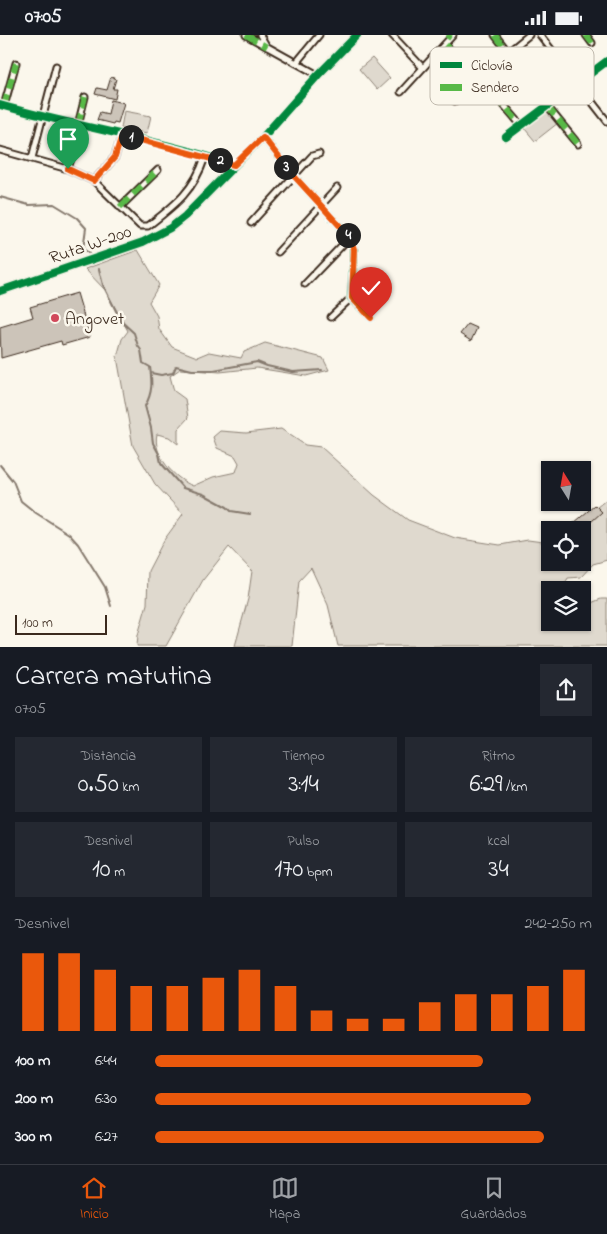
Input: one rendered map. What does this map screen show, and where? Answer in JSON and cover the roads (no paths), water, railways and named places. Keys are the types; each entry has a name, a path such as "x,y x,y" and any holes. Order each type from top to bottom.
{"street":[{"path":"246,35 318,75"},
{"path":"260,35 267,47"},
{"path":"296,63 319,35"},
{"name":"Ruta W-200","path":"0,291 143,242 170,228 185,216 263,137 318,75 357,35"},
{"path":"392,35 423,68"},
{"path":"495,35 504,47"},
{"path":"514,47 529,35"},
{"path":"540,35 549,47"},
{"path":"586,35 592,43"},
{"path":"445,45 451,36"},
{"path":"401,92 430,61"},
{"path":"16,63 2,105 234,165"},
{"path":"594,72 606,64"},
{"path":"32,158 56,66"},
{"path":"78,125 85,97"},
{"path":"503,105 521,125"},
{"path":"594,105 607,121"},
{"path":"506,137 547,106 578,145"},
{"path":"94,181 115,157 122,135"},
{"path":"263,137 294,176 350,237 354,249 352,298 331,317"},
{"path":"0,150 68,169 94,181 140,226 148,226 166,212 193,185 205,157"},
{"path":"251,223 312,156 319,154"},
{"path":"68,169 72,155"},
{"path":"120,207 158,170"},
{"path":"278,252 338,188"},
{"path":"305,284 350,237"},
{"path":"352,298 371,318"}],"waterway":[{"path":"0,197 29,205 54,204 77,218 86,228 83,249 89,253"},
{"path":"99,269 103,285 121,321 134,333 141,350 143,363 150,367 151,387 145,406 153,443 161,463 183,488 203,494 231,511 250,514"},
{"path":"151,373 161,375 173,373 176,366 192,370 214,370 257,362 293,372 322,370"},
{"path":"0,465 13,481 21,501 69,534 78,544 105,587 111,606"}],"place":[{"name":"Angovet","path":"55,318"}]}
